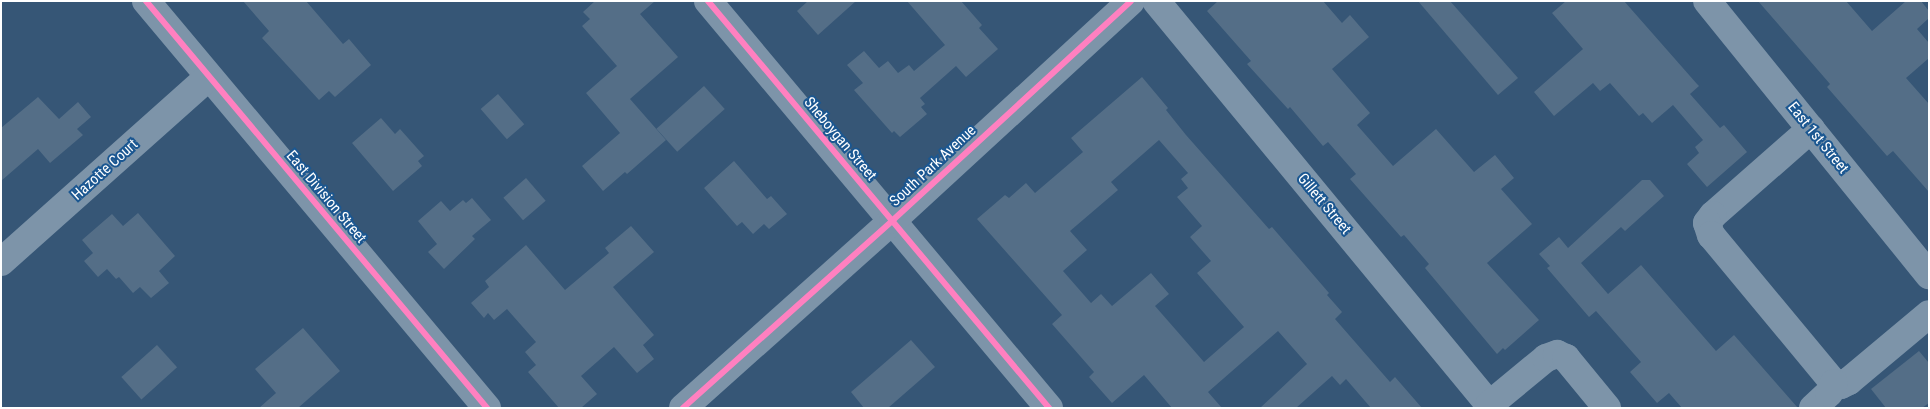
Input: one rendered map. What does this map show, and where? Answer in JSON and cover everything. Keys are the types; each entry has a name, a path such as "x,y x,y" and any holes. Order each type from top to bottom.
{"street":[{"name":"East Division Street","path":"146,1 487,408"},
{"name":"Sheboygan Street","path":"708,1 1049,408"},
{"name":"South Park Avenue","path":"683,408 893,220 1131,1"},
{"name":"Gillett Street","path":"1156,1 1491,406"},
{"name":"East 1st Street","path":"1707,1 1929,275"},
{"name":"Hazotte Court","path":"1,262 209,77"},
{"path":"1811,128 1713,215 1707,223 1711,235 1834,383 1841,385 1849,382 1929,314"},
{"path":"1491,406 1546,358 1557,354 1566,358 1607,408"},
{"path":"1813,408 1829,393 1834,383"}],"building":[{"path":"243,1 306,1 343,44 349,39 371,65 335,97 329,91 319,100 262,38 269,31"},
{"path":"595,1 655,1 640,14 678,57 630,99 666,140 627,174 625,172 603,191 582,166 620,133 586,93 617,66 582,26 590,19 583,12"},
{"path":"808,1 856,1 818,35 797,11"},
{"path":"907,1 961,1 982,25 979,28 998,49 966,77 956,66 920,98 925,104 921,107 927,114 900,137 894,131 892,133 854,90 863,83 847,65 864,51 879,68 888,61 898,73 909,65 914,71 945,45"},
{"path":"1218,1 1323,1 1342,23 1350,15 1369,37 1332,69 1370,113 1357,125 1393,166 1436,129 1474,172 1495,155 1514,178 1501,189 1532,224 1487,263 1539,320 1505,350 1503,348 1497,354 1425,268 1429,264 1404,235 1401,237 1350,179 1356,174 1328,142 1323,146 1290,107 1288,109 1247,64 1251,61 1207,11"},
{"path":"1418,1 1450,1 1518,78 1498,95"},
{"path":"1566,1 1624,1 1699,86 1690,94 1720,128 1724,125 1747,152 1707,187 1687,164 1699,153 1695,147 1703,140 1673,105 1652,123 1643,113 1639,116 1610,83 1600,91 1593,83 1554,116 1534,92 1583,49 1552,13"},
{"path":"1758,1 1846,1 1872,31 1906,1 1921,1 1929,11 1929,18 1917,29 1929,43 1929,58 1906,78 1929,104 1929,192 1893,151 1887,156 1827,87 1830,84"},
{"path":"1142,77 1168,108 1166,110 1186,135 1269,229 1272,227 1329,293 1327,295 1342,312 1335,319 1390,382 1395,377 1422,408 1371,408 1346,379 1340,385 1332,376 1296,408 1260,408 1307,364 1278,331 1208,392 1222,408 1172,408 1144,375 1112,403 1089,377 1094,372 1052,324 1062,315 977,219 1005,195 1009,198 1026,183 1035,193 1083,152 1071,138","holes":["1159,140 1188,173 1181,179 1188,188 1177,197 1202,226 1190,237 1211,261 1197,273 1244,327 1204,362 1155,306 1169,294 1151,273 1112,306 1101,294 1091,303 1063,271 1087,250 1070,231 1118,190 1111,182"]},
{"path":"704,86 725,109 677,152 656,129"},
{"path":"498,94 524,124 507,139 481,109"},
{"path":"38,97 59,119 78,102 91,117 77,129 83,135 50,163 38,149 1,181 1,128"},
{"path":"381,118 395,134 400,129 424,156 418,161 422,166 393,191 352,143"},
{"path":"734,161 767,199 771,196 787,214 769,229 764,224 753,234 742,222 737,226 704,188"},
{"path":"526,178 546,201 523,220 503,198"},
{"path":"1642,180 1650,180 1664,196 1625,231 1621,227 1581,263 1608,294 1641,265 1716,351 1734,335 1798,408 1682,408 1669,393 1657,403 1630,372 1641,362 1596,311 1589,317 1547,268 1550,266 1539,254 1559,237 1568,248"},
{"path":"472,198 491,220 472,236 475,239 444,269 428,252 437,244 418,221 441,201 450,211 463,200 466,203"},
{"path":"138,213 175,256 159,271 169,283 151,298 140,287 133,293 119,277 116,279 107,269 98,277 84,261 93,253 82,240 112,214 123,226"},
{"path":"631,226 654,252 613,287 654,335 643,345 654,359 637,373 614,347 581,376 597,394 581,408 559,408 528,372 536,365 525,352 536,342 507,309 494,320 488,313 484,318 471,303 489,287 485,281 526,245 565,290 609,253 605,248"},
{"path":"303,328 340,371 298,408 259,408 276,393 255,369"},
{"path":"911,340 935,367 888,408 864,408 851,392"},
{"path":"157,345 177,367 141,399 121,377"},
{"path":"1919,351 1929,363 1929,403 1922,408 1886,408 1871,389"}],"cycle path":[{"path":"146,1 487,408"},
{"path":"708,1 1049,408"},
{"path":"683,408 893,220 1131,1"}]}
